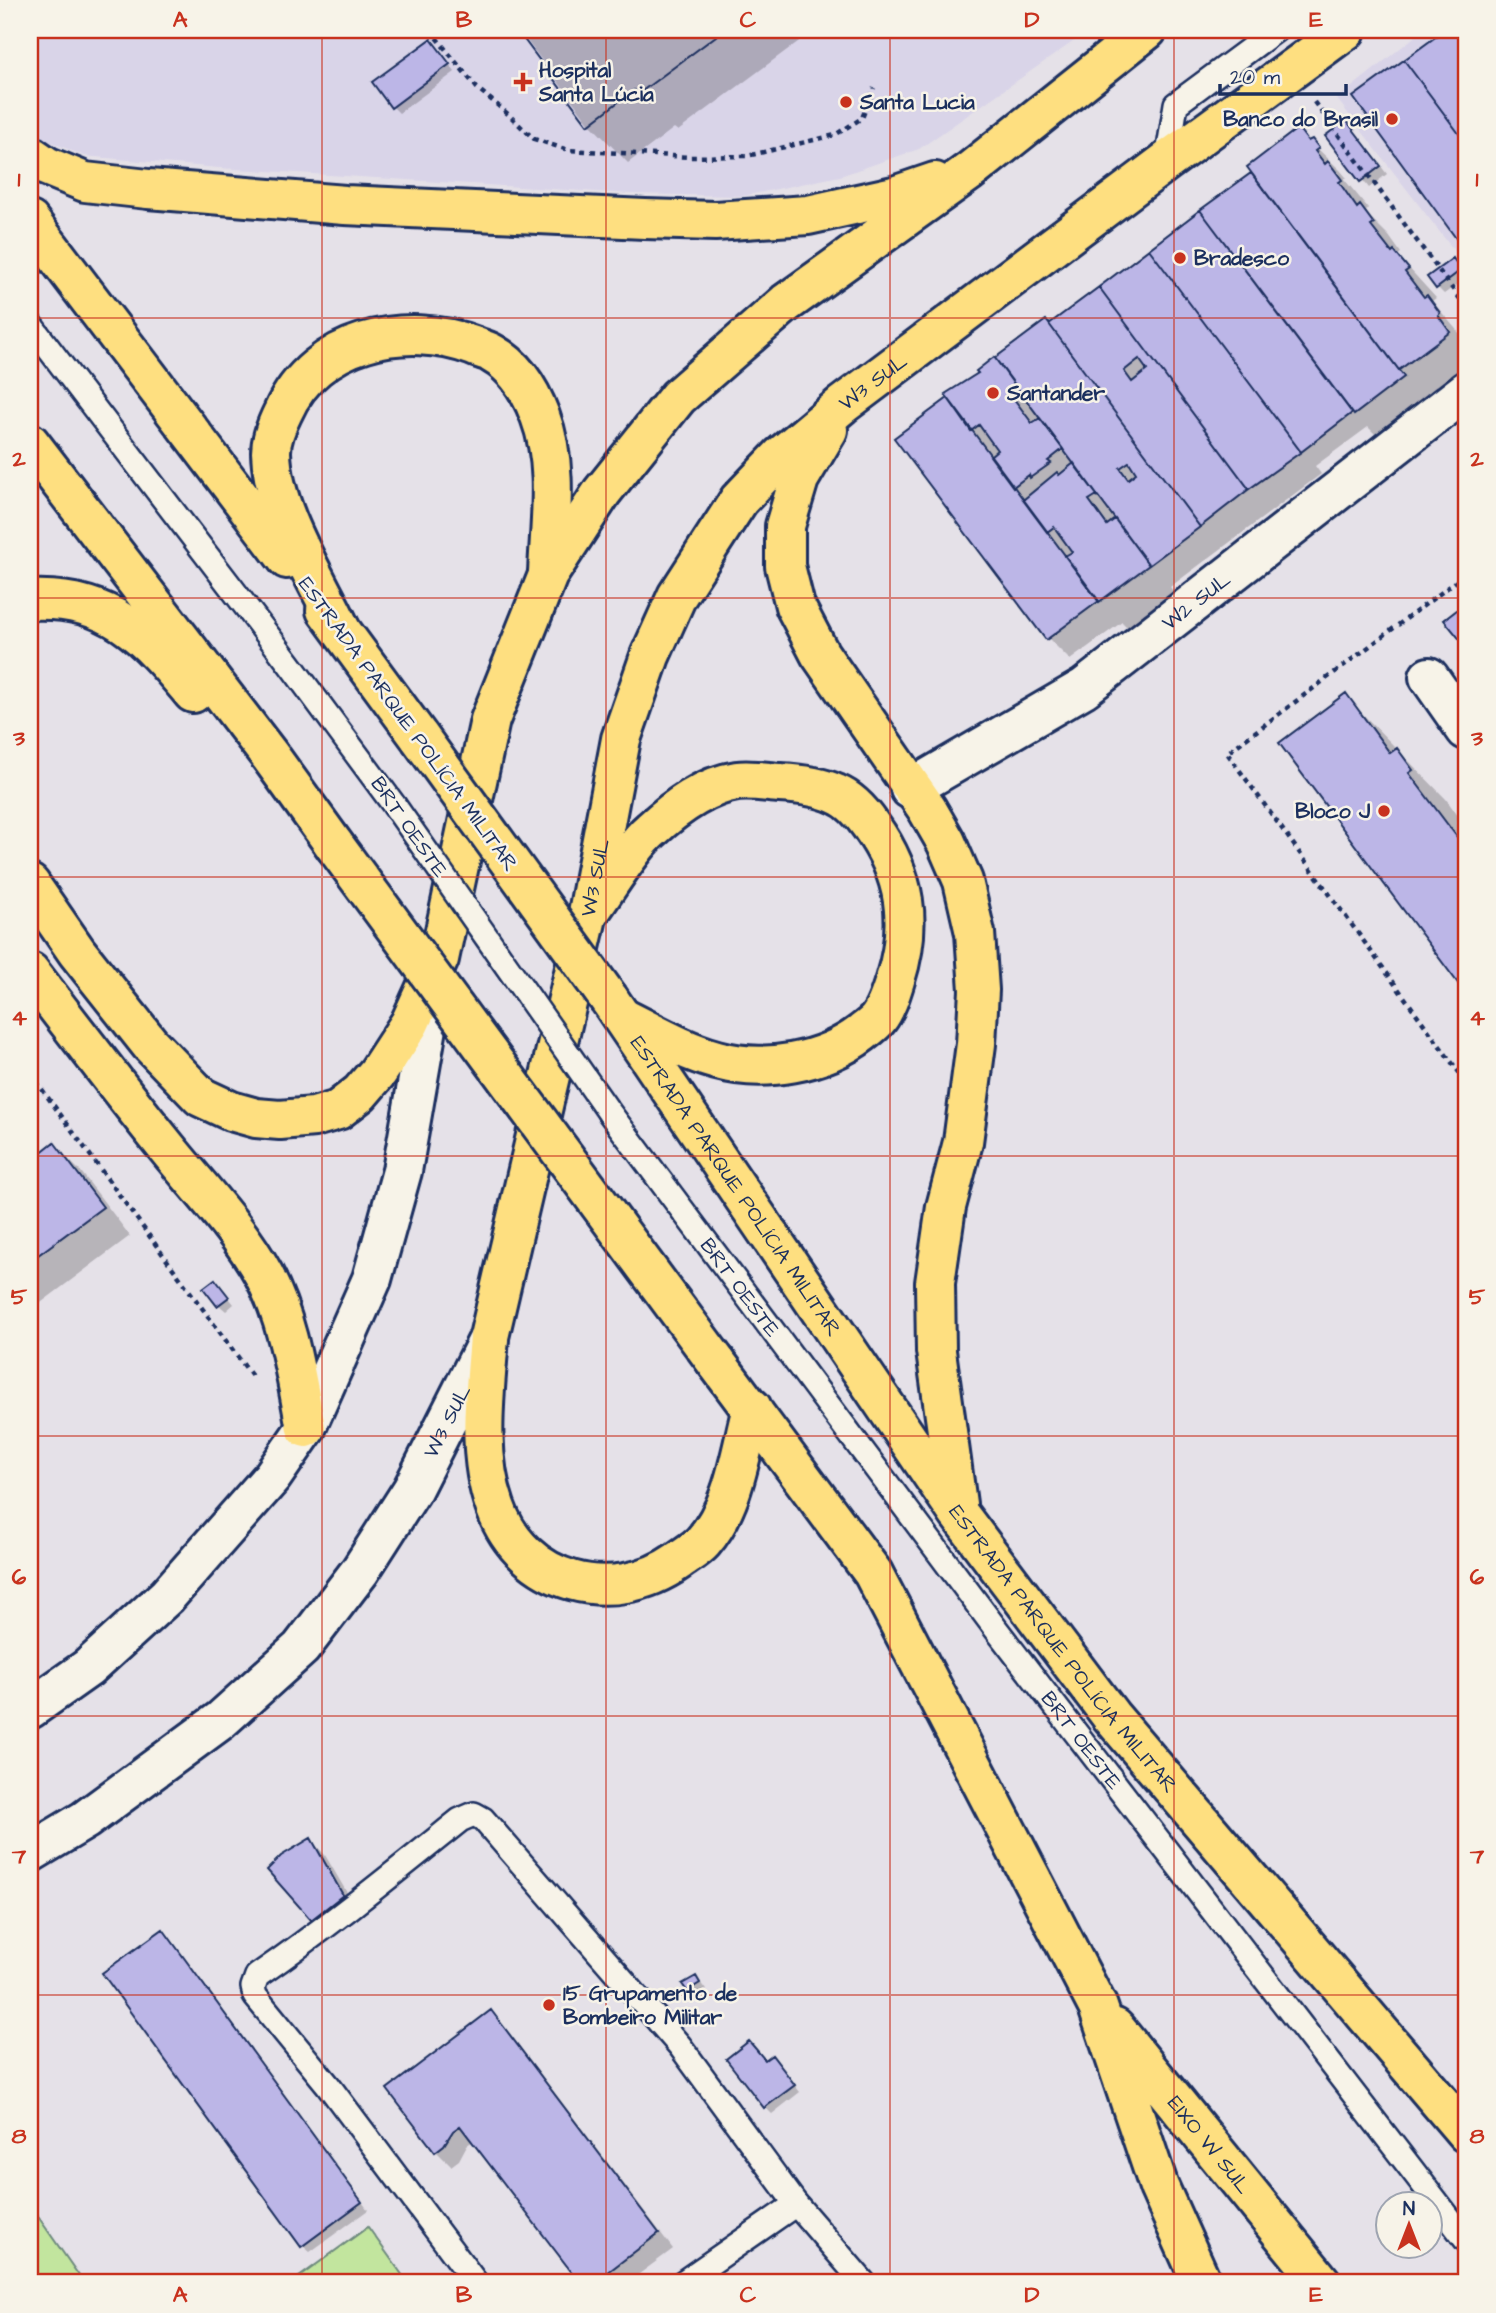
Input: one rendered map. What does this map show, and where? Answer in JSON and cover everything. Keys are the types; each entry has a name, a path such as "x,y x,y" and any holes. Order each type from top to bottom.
{"main road":[{"path":"30,884 77,952 142,1034 201,1097 231,1111 256,1118 280,1120 314,1117 338,1110 360,1093 379,1072 410,1023 439,959 490,720 548,575 602,492 678,397 786,303 970,170 1147,30"},
{"name":"W3 SUL","path":"489,1337 588,913 621,739 650,656 677,596 739,500 781,456 842,405 1346,30"},
{"path":"30,155 46,166 85,182 148,189 345,205 715,221 808,215 894,196 970,170"},
{"name":"ESTRADA PARQUE POLÍCIA MILITAR","path":"30,221 340,628 616,1008 958,1513 1111,1716 1466,2133"},
{"path":"340,628 282,510 271,451 275,430 289,398 309,376 331,356 381,336 416,333 458,340 494,354 520,377 540,416 552,463 548,575"},
{"path":"842,405 799,479 785,526 785,566 795,606 820,654 946,842 963,881 975,933 979,990 976,1044 962,1142 946,1207 936,1283 936,1351 958,1513"},
{"path":"30,443 270,756 873,1573 1098,2007 1160,2187 1202,2283"},
{"path":"30,600 90,606 119,619 136,631 165,661 215,719 242,742 270,756"},
{"path":"588,913 648,832 683,803 712,789 738,781 805,785 837,794 861,812 879,836 901,884 906,916 904,943 891,991 878,1020 845,1046 808,1059 770,1066 741,1065 691,1051 616,1008"},
{"path":"30,972 221,1214 263,1274 276,1302 289,1344 306,1428"},
{"path":"489,1337 484,1409 485,1440 488,1481 495,1508 512,1539 534,1562 568,1581 598,1586 628,1582 663,1572 702,1544 719,1519 730,1493 752,1408"},
{"name":"EIXO W SUL","path":"1098,2007 1322,2283"}],"street":[{"name":"W2 SUL","path":"910,789 1093,681 1466,391"},
{"path":"1429,677 1466,730"},
{"path":"30,1709 88,1668 167,1596 272,1477 306,1428 372,1279 402,1171 439,959"},
{"name":"W3 SUL","path":"30,1853 85,1820 221,1720 301,1648 360,1572 412,1490 489,1337"}],"lane":[{"path":"1167,161 1176,104 1276,30"},
{"name":"BRT OESTE","path":"30,324 281,652 394,805 609,1112 988,1619 1466,2239"},
{"path":"476,2283 328,2085 255,1996 253,1987 257,1976 320,1933 358,1899 460,1820 474,1814 483,1819 680,2046 796,2204 864,2283"},
{"path":"682,2283 796,2204"}],"path":[{"path":"430,30 477,88 534,139 568,150 691,157 747,156 835,135 862,118 874,88"},
{"path":"1290,71 1466,307"},
{"path":"1466,574 1227,753 1466,1082"},
{"path":"30,1073 257,1384"}],"shaded area":[{"name":"Hospital Santa Lúcia","path":"30,30 1090,30 919,149 840,176 743,196 630,194 219,168 84,156 30,133"},
{"path":"1423,30 1466,30 1466,266 1337,99"}],"green space":[{"path":"30,2205 84,2283 30,2283"},
{"path":"368,2227 408,2283 297,2283 295,2280"}],"building":[{"path":"517,30 724,30 638,94 634,90 588,125"},
{"path":"517,30 724,30 638,94 634,90 588,125"},
{"path":"1445,30 1460,30 1466,39 1466,143 1404,60"},
{"path":"431,39 450,64 391,108 372,82"},
{"path":"1404,60 1466,143 1466,252 1353,97"},
{"path":"1346,120 1381,166 1360,182 1325,136"},
{"path":"1298,128 1308,141 1312,139 1319,148 1315,151 1325,164 1328,161 1357,208 1360,205 1374,224 1371,226 1392,253 1394,251 1409,269 1405,272 1424,297 1427,295 1450,332 1399,370 1247,167"},
{"path":"1251,173 1404,377 1354,415 1200,210"},
{"path":"1200,210 1352,413 1301,452 1149,249"},
{"path":"1149,249 1301,452 1249,489 1099,287"},
{"path":"1453,258 1461,270 1436,289 1427,277"},
{"path":"1099,287 1249,489 1200,527 1049,324","holes":["1139,359 1147,370 1132,382 1124,371"]},
{"path":"1046,320 1200,527 1149,565 995,358","holes":["1129,462 1136,473 1128,479 1120,468"]},
{"path":"994,357 1021,394 1014,399 1032,423 1040,418 1063,449 1048,461 1051,463 1013,487 990,456 997,450 979,425 971,431 945,394 978,373 976,371"},
{"path":"948,398 1099,601 1046,640 894,438"},
{"path":"1074,463 1097,495 1089,500 1107,525 1115,519 1149,565 1099,602 1065,556 1072,552 1054,527 1047,532 1023,500 1057,472 1059,475"},
{"path":"1466,603 1466,647 1444,620"},
{"name":"Bloco J","path":"1346,693 1390,753 1397,748 1413,770 1409,773 1466,849 1466,994 1279,743"},
{"path":"54,1142 103,1207 30,1261 30,1161"},
{"path":"215,1279 229,1297 217,1306 203,1288"},
{"path":"311,1838 343,1895 311,1920 267,1870 281,1856"},
{"path":"163,1929 362,2202 301,2247 102,1973"},
{"path":"696,1976 700,1983 687,1991 682,1984"},
{"path":"491,2010 659,2233 594,2283 580,2283 460,2126 435,2152 387,2089"},
{"path":"749,2041 765,2060 772,2055 795,2085 764,2108 726,2059"}],"place":[{"name":"Hospital Santa Lúcia","path":"523,82"},
{"name":"Santa Lucia","path":"846,102"},
{"name":"Banco do Brasil","path":"1392,119"},
{"name":"Bradesco","path":"1180,258"},
{"name":"Santander","path":"993,393"},
{"name":"Bloco J","path":"1384,811"},
{"name":"15 Grupamento de Bombeiro Militar","path":"549,2005"}]}
